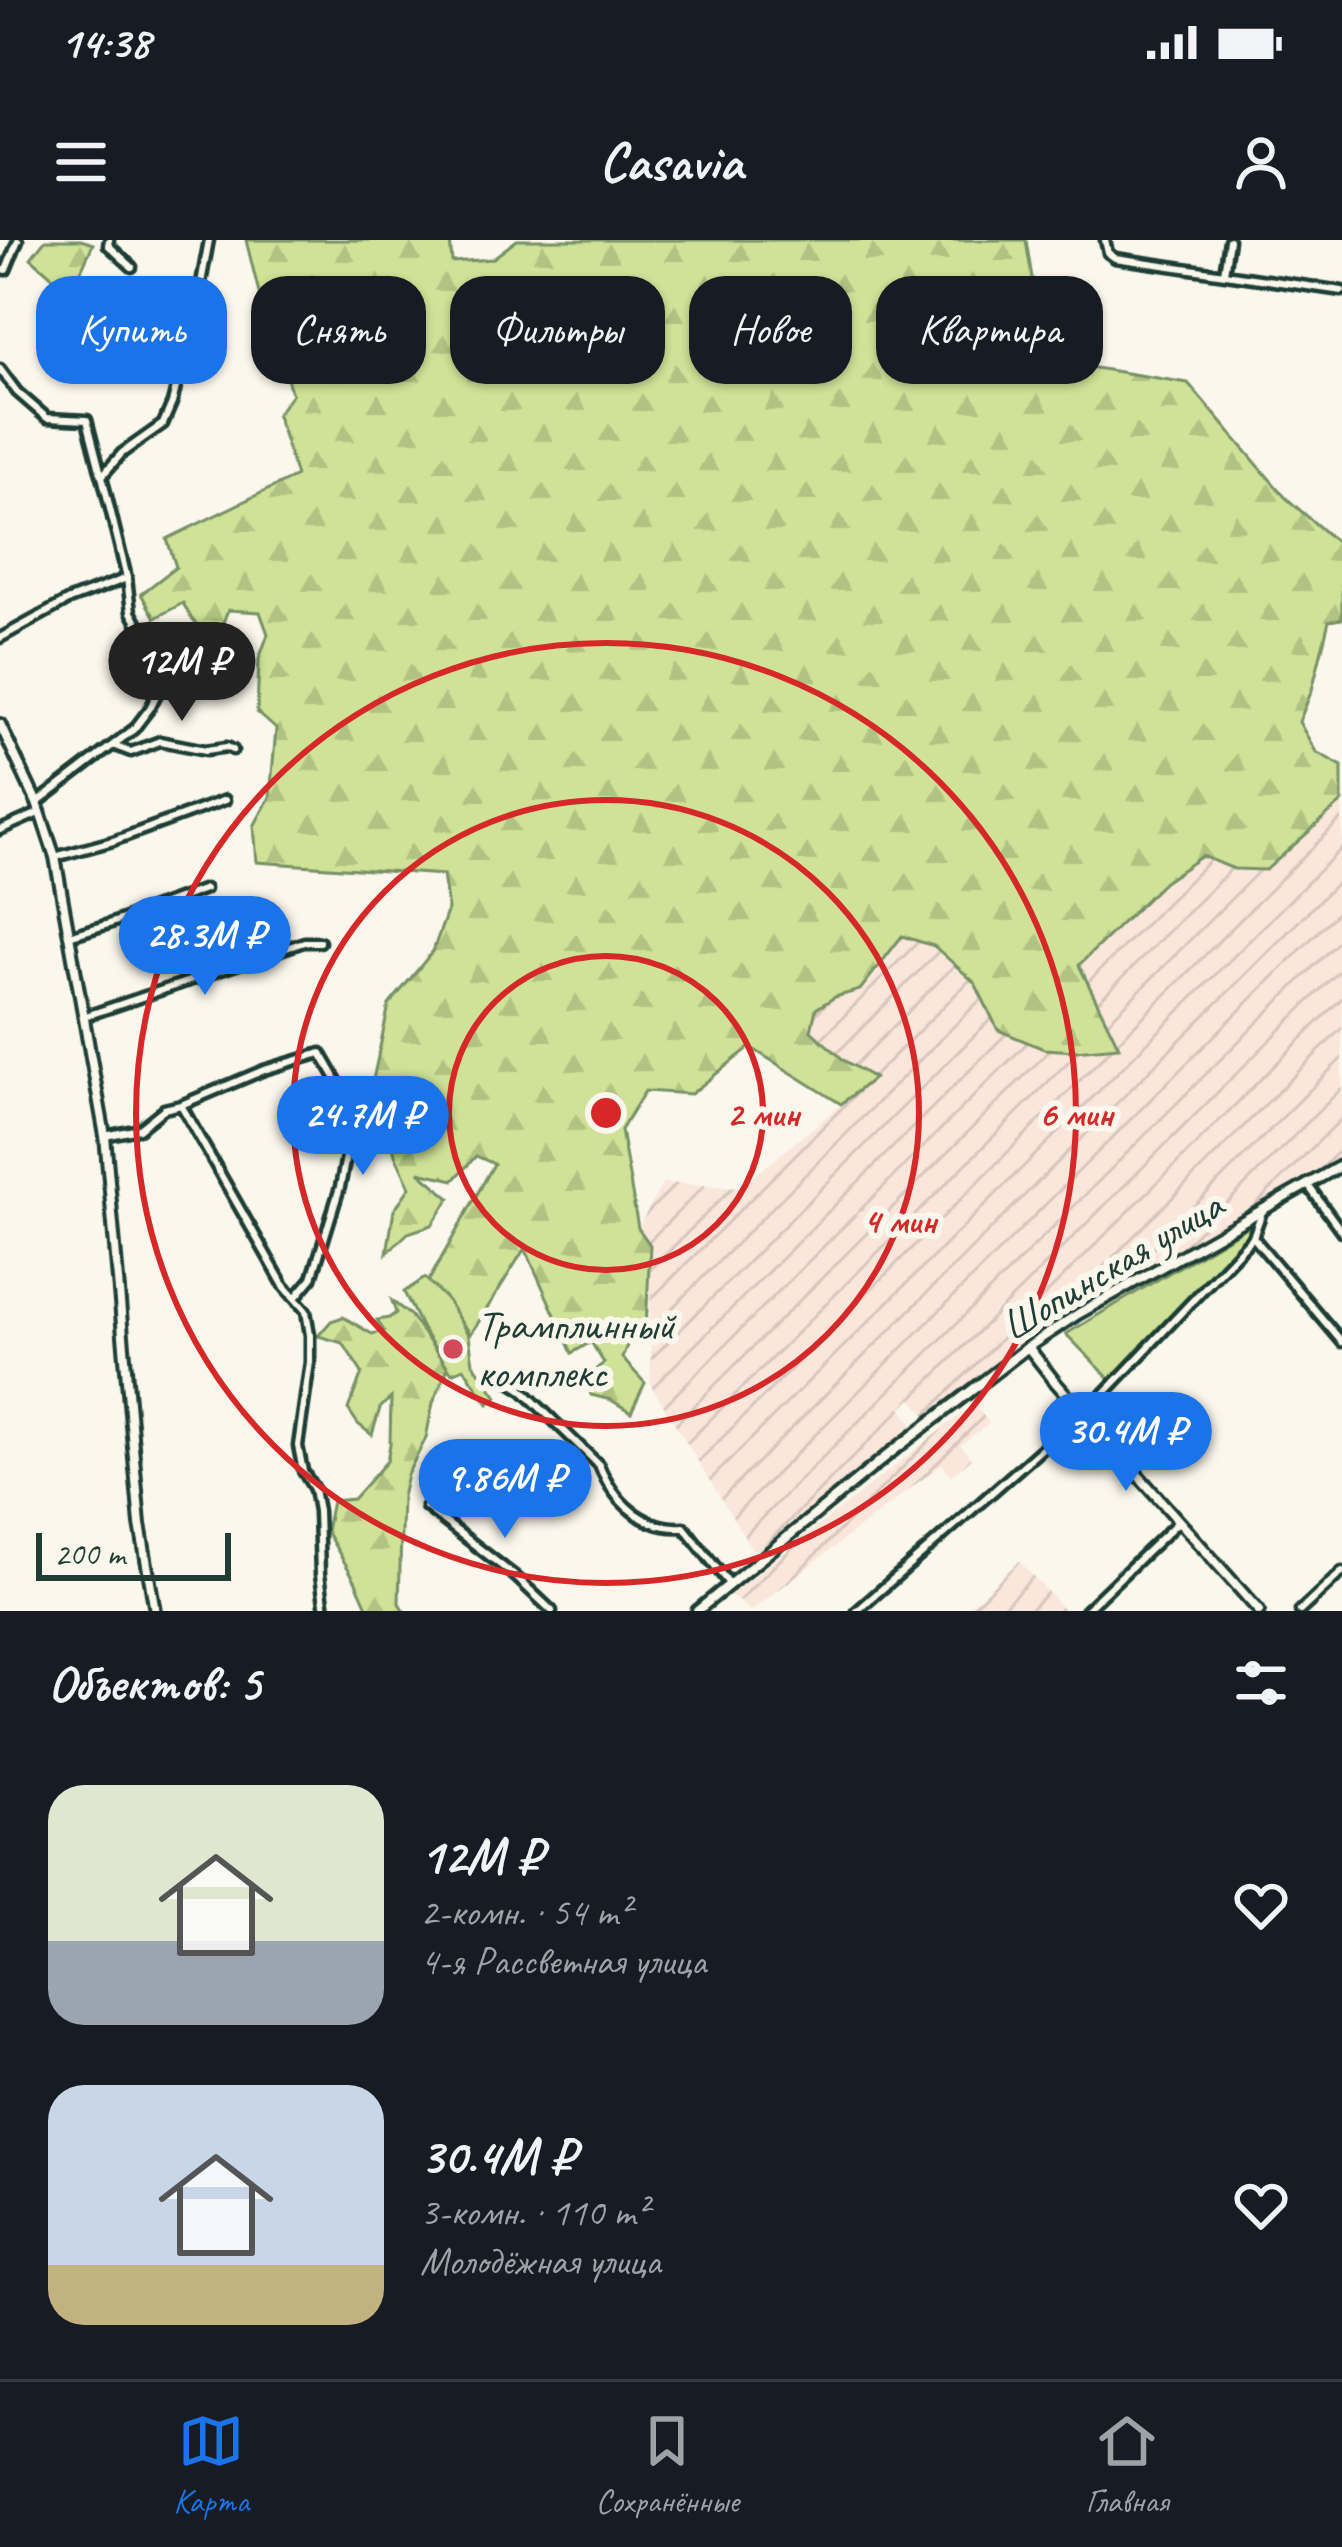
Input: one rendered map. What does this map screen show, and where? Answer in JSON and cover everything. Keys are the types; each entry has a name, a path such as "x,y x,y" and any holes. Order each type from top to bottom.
{"street":[{"path":"6,270 18,240"},
{"path":"109,240 108,245 132,267"},
{"path":"102,476 122,453 163,424 196,310 209,240"},
{"path":"1105,240 1108,254 1115,258 1342,291"},
{"path":"1224,273 1229,240"},
{"path":"0,369 16,392 47,418 88,420 131,611 162,676 159,692 142,718 115,746 39,808 0,830"},
{"path":"0,638 69,600 127,578"},
{"path":"0,724 39,808 55,857 105,1136 140,1524 154,1611"},
{"path":"115,746 131,752 160,741 233,750"},
{"path":"55,857 225,800"},
{"path":"69,936 205,889"},
{"path":"83,1018 304,942 320,942"},
{"path":"105,1136 139,1129 164,1109 321,1053 355,1112 340,1187 312,1278 295,1298"},
{"path":"181,1105 284,1286 306,1311 310,1362 298,1446 318,1511 325,1611"},
{"name":"Шопинская улица","path":"697,1611 1028,1347 1342,1165"},
{"path":"1306,1184 1342,1232"},
{"path":"857,1611 1124,1374 1252,1237 1262,1210"},
{"path":"1252,1237 1342,1342"},
{"path":"1028,1347 1259,1611"},
{"path":"505,1379 599,1465 631,1512 648,1523 684,1527 730,1585"},
{"path":"426,1507 552,1611"},
{"path":"1084,1611 1179,1521"},
{"path":"1300,1611 1342,1572"}],"shaded area":[{"path":"1342,802 1342,1166 1023,1348 932,1423 912,1399 901,1407 918,1434 754,1552 651,1385 650,1245 638,1228 663,1183 741,1187 873,1078 811,1031 816,1009 835,997 861,990 902,936 934,946 975,983 998,1030 1118,1046 1078,965 1164,882 1202,856 1234,869 1316,823"},
{"path":"974,1404 989,1423 961,1445 971,1459 951,1475 942,1464 751,1611 730,1595"},
{"path":"1019,1561 1065,1611 967,1609"}],"green space":[{"path":"45,240 93,244 79,276 52,276 31,258"},
{"path":"246,240 450,240 452,262 492,259 517,240 1026,240 1032,276 876,276 876,384 1103,384 1103,369 1188,383 1285,497 1342,547 1342,619 1329,621 1299,722 1316,752 1342,766 1342,802 1266,870 1234,869 1202,856 1164,882 1079,965 1119,1047 1044,1049 998,1030 975,983 934,946 902,936 860,990 816,1009 811,1031 845,1061 874,1078 841,1104 750,1047 691,1094 645,1091 621,1130 638,1228 650,1245 646,1329 629,1340 622,1358 645,1383 631,1412 591,1395 586,1377 604,1363 591,1342 572,1353 525,1248 471,1334 428,1282 494,1164 476,1156 454,1180 419,1172 450,1198 432,1225 408,1233 387,1253 394,1210 410,1187 395,1155 388,1124 395,1116 371,1089 389,1005 433,951 448,909 443,875 257,862 254,826 270,797 276,729 257,712 259,659 268,634 260,612 228,610 214,645 183,603 155,618 141,594 176,567 167,539 296,476 277,414 292,394 289,384 426,384 426,276 255,276"},
{"path":"1248,1226 1250,1233 1111,1380 1066,1334"},
{"name":"Трамплинный комплекс","path":"425,1278 448,1301 469,1336 473,1363 497,1397 488,1404 464,1368 452,1373 422,1329 404,1292"},
{"path":"392,1301 410,1315 448,1368 402,1497 399,1603 404,1611 366,1611 355,1580 326,1531 332,1501 353,1499 387,1461 391,1398 380,1408 372,1435 348,1409 362,1373 343,1343 318,1336 331,1321 343,1317 372,1334 384,1331 377,1320 396,1313"}],"place":[{"name":"Трамплинный комплекс","path":"453,1349"}]}
